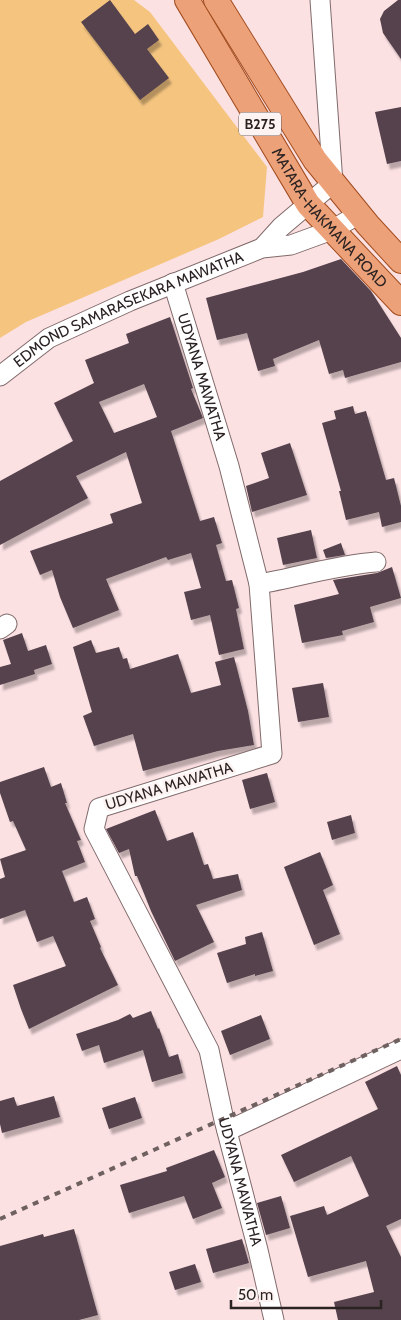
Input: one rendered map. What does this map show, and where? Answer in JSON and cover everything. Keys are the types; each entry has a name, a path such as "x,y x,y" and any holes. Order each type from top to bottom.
{"main road":[{"name":"MATARA-HAKMANA ROAD","path":"187,0 308,204 401,303"},
{"name":"MATARA-HAKMANA ROAD","path":"216,0 315,160 359,214 401,261"}],"street":[{"path":"320,0 327,75 333,183"},
{"name":"EDMOND SAMARASEKARA MAWATHA","path":"262,248 281,227 333,183"},
{"name":"EDMOND SAMARASEKARA MAWATHA","path":"0,376 50,338 173,283 262,248 291,245 332,230 359,214"},
{"name":"UDYANA MAWATHA","path":"173,283 228,466 259,584 272,754 99,808 94,829 210,1050 226,1131 258,1250 274,1320"},
{"path":"259,584 359,563 376,562"},
{"path":"226,1131 401,1049"}],"shaded area":[{"path":"0,0 134,0 150,12 267,167 263,217 219,239 26,322 0,338"}],"building":[{"path":"110,0 135,34 148,24 159,40 147,49 169,78 140,100 81,22"},
{"path":"398,0 401,0 401,59 383,33 380,19 384,11"},
{"path":"401,107 401,161 387,164 375,112"},
{"path":"341,259 371,291 401,338 401,362 345,378 343,370 329,374 319,340 273,359 275,366 258,371 247,333 217,340 206,298 303,272"},
{"path":"170,317 193,388 191,389 203,418 171,431 200,521 214,517 222,543 216,545 226,581 232,580 239,608 236,609 244,649 219,655 210,615 191,620 184,592 201,588 191,553 168,560 166,557 106,579 119,610 73,628 60,597 52,570 40,575 30,551 113,523 110,514 142,503 126,452 76,476 88,498 0,545 0,481 73,441 54,403 94,383 85,360 129,343 126,334","holes":["144,384 157,417 114,433 99,402"]},
{"path":"353,406 355,414 366,411 386,480 394,478 401,506 401,522 382,527 379,512 346,520 339,491 341,491 322,423 336,419 334,411"},
{"path":"290,443 307,495 252,512 246,486 269,478 261,453"},
{"path":"311,530 317,558 283,565 277,538"},
{"path":"341,543 345,555 326,558 323,550"},
{"path":"392,567 401,598 370,607 374,622 342,631 343,635 302,643 294,605 339,594 333,580 377,573"},
{"path":"22,633 28,651 46,645 52,664 34,670 35,674 0,685 0,667 11,664 3,640"},
{"path":"91,640 96,653 119,647 123,659 127,658 130,669 178,654 191,693 221,685 215,662 234,657 248,711 254,745 218,751 143,771 133,734 94,746 83,716 92,712 73,647"},
{"path":"323,683 329,717 298,722 292,688"},
{"path":"44,767 51,787 61,783 67,803 65,803 81,840 77,841 85,862 62,871 74,902 87,897 95,919 90,921 100,948 118,985 29,1029 13,985 66,966 53,936 37,942 25,910 0,919 0,879 5,877 0,859 26,850 13,821 10,822 0,793 0,782"},
{"path":"267,773 275,802 250,809 242,780"},
{"path":"155,810 167,841 193,832 204,865 208,864 213,879 238,874 242,890 196,905 214,942 175,961 151,911 137,876 135,876 129,849 119,853 106,829"},
{"path":"351,815 355,833 332,840 327,822"},
{"path":"320,852 333,885 323,890 340,934 314,945 284,867"},
{"path":"262,932 273,971 255,976 255,974 227,983 217,953 246,944 245,937"},
{"path":"151,1011 169,1057 178,1054 183,1073 152,1082 143,1050 104,1063 99,1045 82,1051 76,1034 130,1014 133,1018"},
{"path":"261,1015 270,1039 230,1055 221,1031"},
{"path":"397,1066 401,1075 401,1219 386,1226 401,1257 401,1320 338,1320 334,1302 374,1292 366,1261 308,1277 290,1216 324,1206 327,1215 369,1196 351,1156 294,1182 281,1155 378,1109 365,1082"},
{"path":"54,1096 60,1117 2,1133 0,1101 14,1097 17,1106"},
{"path":"135,1097 142,1118 109,1129 102,1108"},
{"path":"214,1150 225,1177 212,1183 222,1208 193,1219 184,1196 129,1213 120,1185 167,1171 166,1168"},
{"path":"281,1196 290,1228 266,1235 257,1203"},
{"path":"74,1229 98,1315 79,1320 0,1320 0,1246 43,1234 44,1237"},
{"path":"242,1239 249,1263 213,1273 206,1249"},
{"path":"195,1264 201,1282 175,1290 169,1272"}],"railway":[{"path":"0,1219 401,1039"}]}
